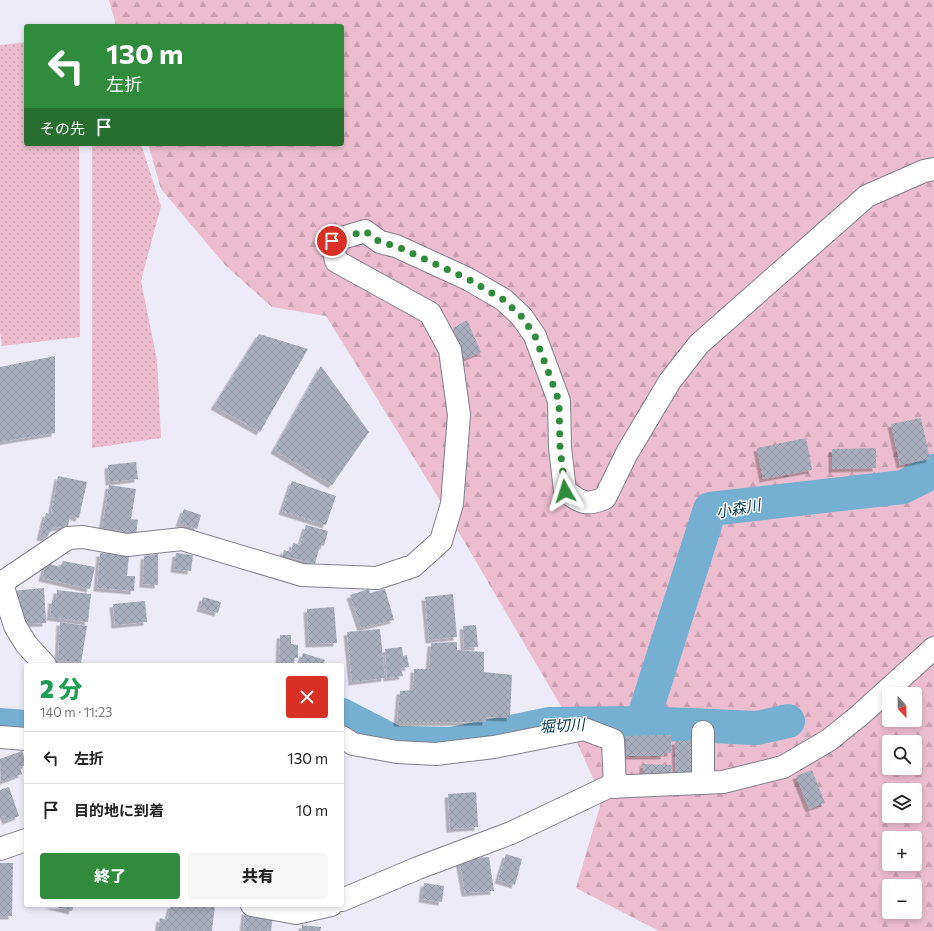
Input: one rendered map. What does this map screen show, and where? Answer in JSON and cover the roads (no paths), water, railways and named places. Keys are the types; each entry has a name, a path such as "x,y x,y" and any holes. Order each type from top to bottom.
{"street":[{"path":"43,663 26,644 15,626 1,584 68,538 83,536 127,545 182,539 302,575 378,578 413,566 441,541 452,504 459,414 450,350 430,313 336,262 332,241 365,231 380,242 396,246 468,279 504,300 522,317 535,336 559,401 560,447 565,491 580,502 592,503 605,498 627,453 670,381 699,344 867,196 924,171 934,169"},
{"path":"344,899 418,868 511,833 608,787 723,782 768,772 783,767 829,740 860,715 934,648"},
{"path":"344,738 353,744 397,752 436,754 494,747 584,729 613,740 615,787"},
{"path":"703,732 703,783"},
{"path":"0,737 24,739"},
{"path":"0,849 24,841"},
{"path":"263,907 296,913 322,907"}],"waterway":[{"name":"小森川","path":"642,723 710,509 903,487 934,471"},
{"name":"堀切川","path":"344,716 396,743 452,744 550,724 642,723 757,728 788,721"},
{"name":"堀切川","path":"0,725 24,727"}]}
